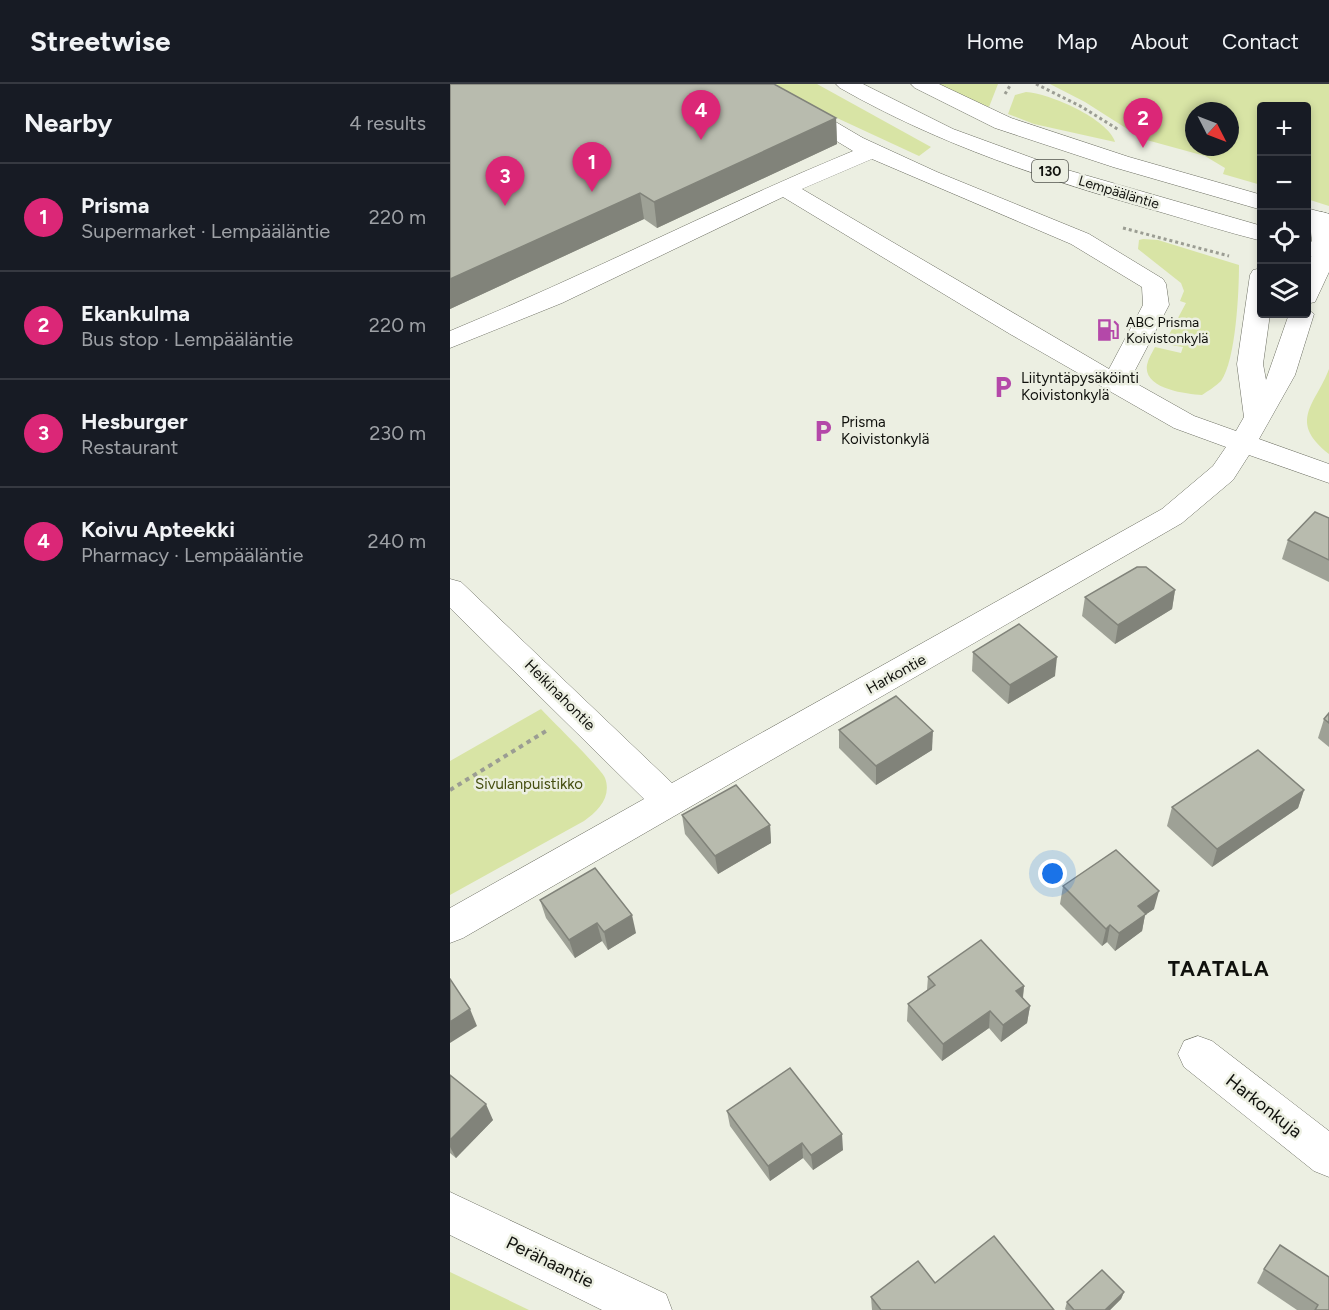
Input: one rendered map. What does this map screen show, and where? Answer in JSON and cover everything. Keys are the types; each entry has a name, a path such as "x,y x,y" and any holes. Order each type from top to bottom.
{"street":[{"path":"756,84 863,147 928,177 1080,239 1154,284 1156,305 1116,381"},
{"name":"Lempääläntie","path":"847,84 921,122 984,148 1111,190 1257,233"},
{"name":"Lempääläntie","path":"921,84 1003,123 1121,162 1257,202"},
{"path":"450,340 580,286 784,188 863,147"},
{"path":"784,188 1019,329 1116,381 1184,422 1250,429 1329,474"},
{"path":"1311,281 1320,252 1316,220"},
{"path":"1250,429 1250,364 1257,312"},
{"name":"Harkontie","path":"450,927 1172,516 1223,473 1282,375 1300,318"},
{"name":"Heikinahontie","path":"450,590 668,801"},
{"name":"Harkonkuja","path":"1198,1054 1329,1157"},
{"name":"Perähaantie","path":"450,1214 650,1310"}],"path":[{"path":"1036,84 1082,107 1120,131"},
{"path":"450,790 578,712"}],"green space":[{"path":"774,84 817,84 931,147 919,156 824,112"},
{"path":"933,84 998,84 989,107"},
{"path":"1050,84 1329,84 1329,206 1311,200 1311,102 1257,102 1257,184 1223,174 1225,168 1205,156 1239,156 1239,102 1185,102 1185,151 1143,139 1085,102"},
{"path":"1026,92 1049,97 1090,116 1110,133 1115,142 1034,124 1008,114 1015,95"},
{"path":"1139,240 1158,240 1239,265 1236,325 1230,358 1221,381 1202,395 1167,389 1152,380 1148,373 1147,365 1155,347 1181,353 1183,347 1164,344 1186,303 1180,301 1184,291 1181,283 1138,249"},
{"path":"1329,369 1329,454 1309,432 1307,422 1308,412"},
{"name":"Sivulanpuistikko","path":"541,709 602,773 607,785 605,797 599,808 584,821 450,895 450,761"},
{"path":"450,1272 529,1310 450,1310"}],"building":[{"path":"450,84 774,84 836,118 654,202 640,193 450,279"},
{"path":"1315,512 1329,518 1329,560 1288,540"},
{"path":"1137,567 1146,567 1175,590 1118,625 1085,597"},
{"path":"1019,624 1057,657 1010,685 973,652"},
{"path":"896,696 933,731 876,766 839,730"},
{"path":"1329,713 1329,723 1324,719"},
{"path":"1258,750 1304,790 1217,849 1172,807"},
{"path":"736,785 770,825 715,856 682,815"},
{"path":"1116,850 1159,891 1138,906 1146,914 1119,933 1110,925 1106,929 1063,886"},
{"path":"595,868 632,915 604,932 597,923 569,940 540,900"},
{"path":"981,940 1024,986 1016,991 1030,1006 1003,1025 990,1011 943,1044 908,1004 935,985 928,977"},
{"path":"450,979 470,1009 450,1022"},
{"path":"790,1068 842,1134 811,1155 802,1143 768,1166 727,1111"},
{"path":"450,1075 486,1104 450,1140"},
{"path":"994,1236 1054,1310 881,1310 871,1297 918,1261 935,1283"},
{"path":"1280,1245 1329,1277 1329,1310 1315,1310 1318,1305 1264,1269"},
{"path":"1102,1270 1124,1292 1105,1310 1074,1310 1067,1302"}],"place":[{"name":"Koivu Apteekki","path":"701,140"},
{"name":"Ekankulma","path":"1143,148"},
{"name":"Prisma","path":"592,192"},
{"name":"Hesburger","path":"505,206"},
{"name":"ABC Prisma Koivistonkylä","path":"1108,330"},
{"name":"Liityntäpysäköinti Koivistonkylä","path":"1003,387"},
{"name":"Prisma Koivistonkylä","path":"823,431"}],"district":[{"name":"TAATALA","path":"1219,969"}]}
